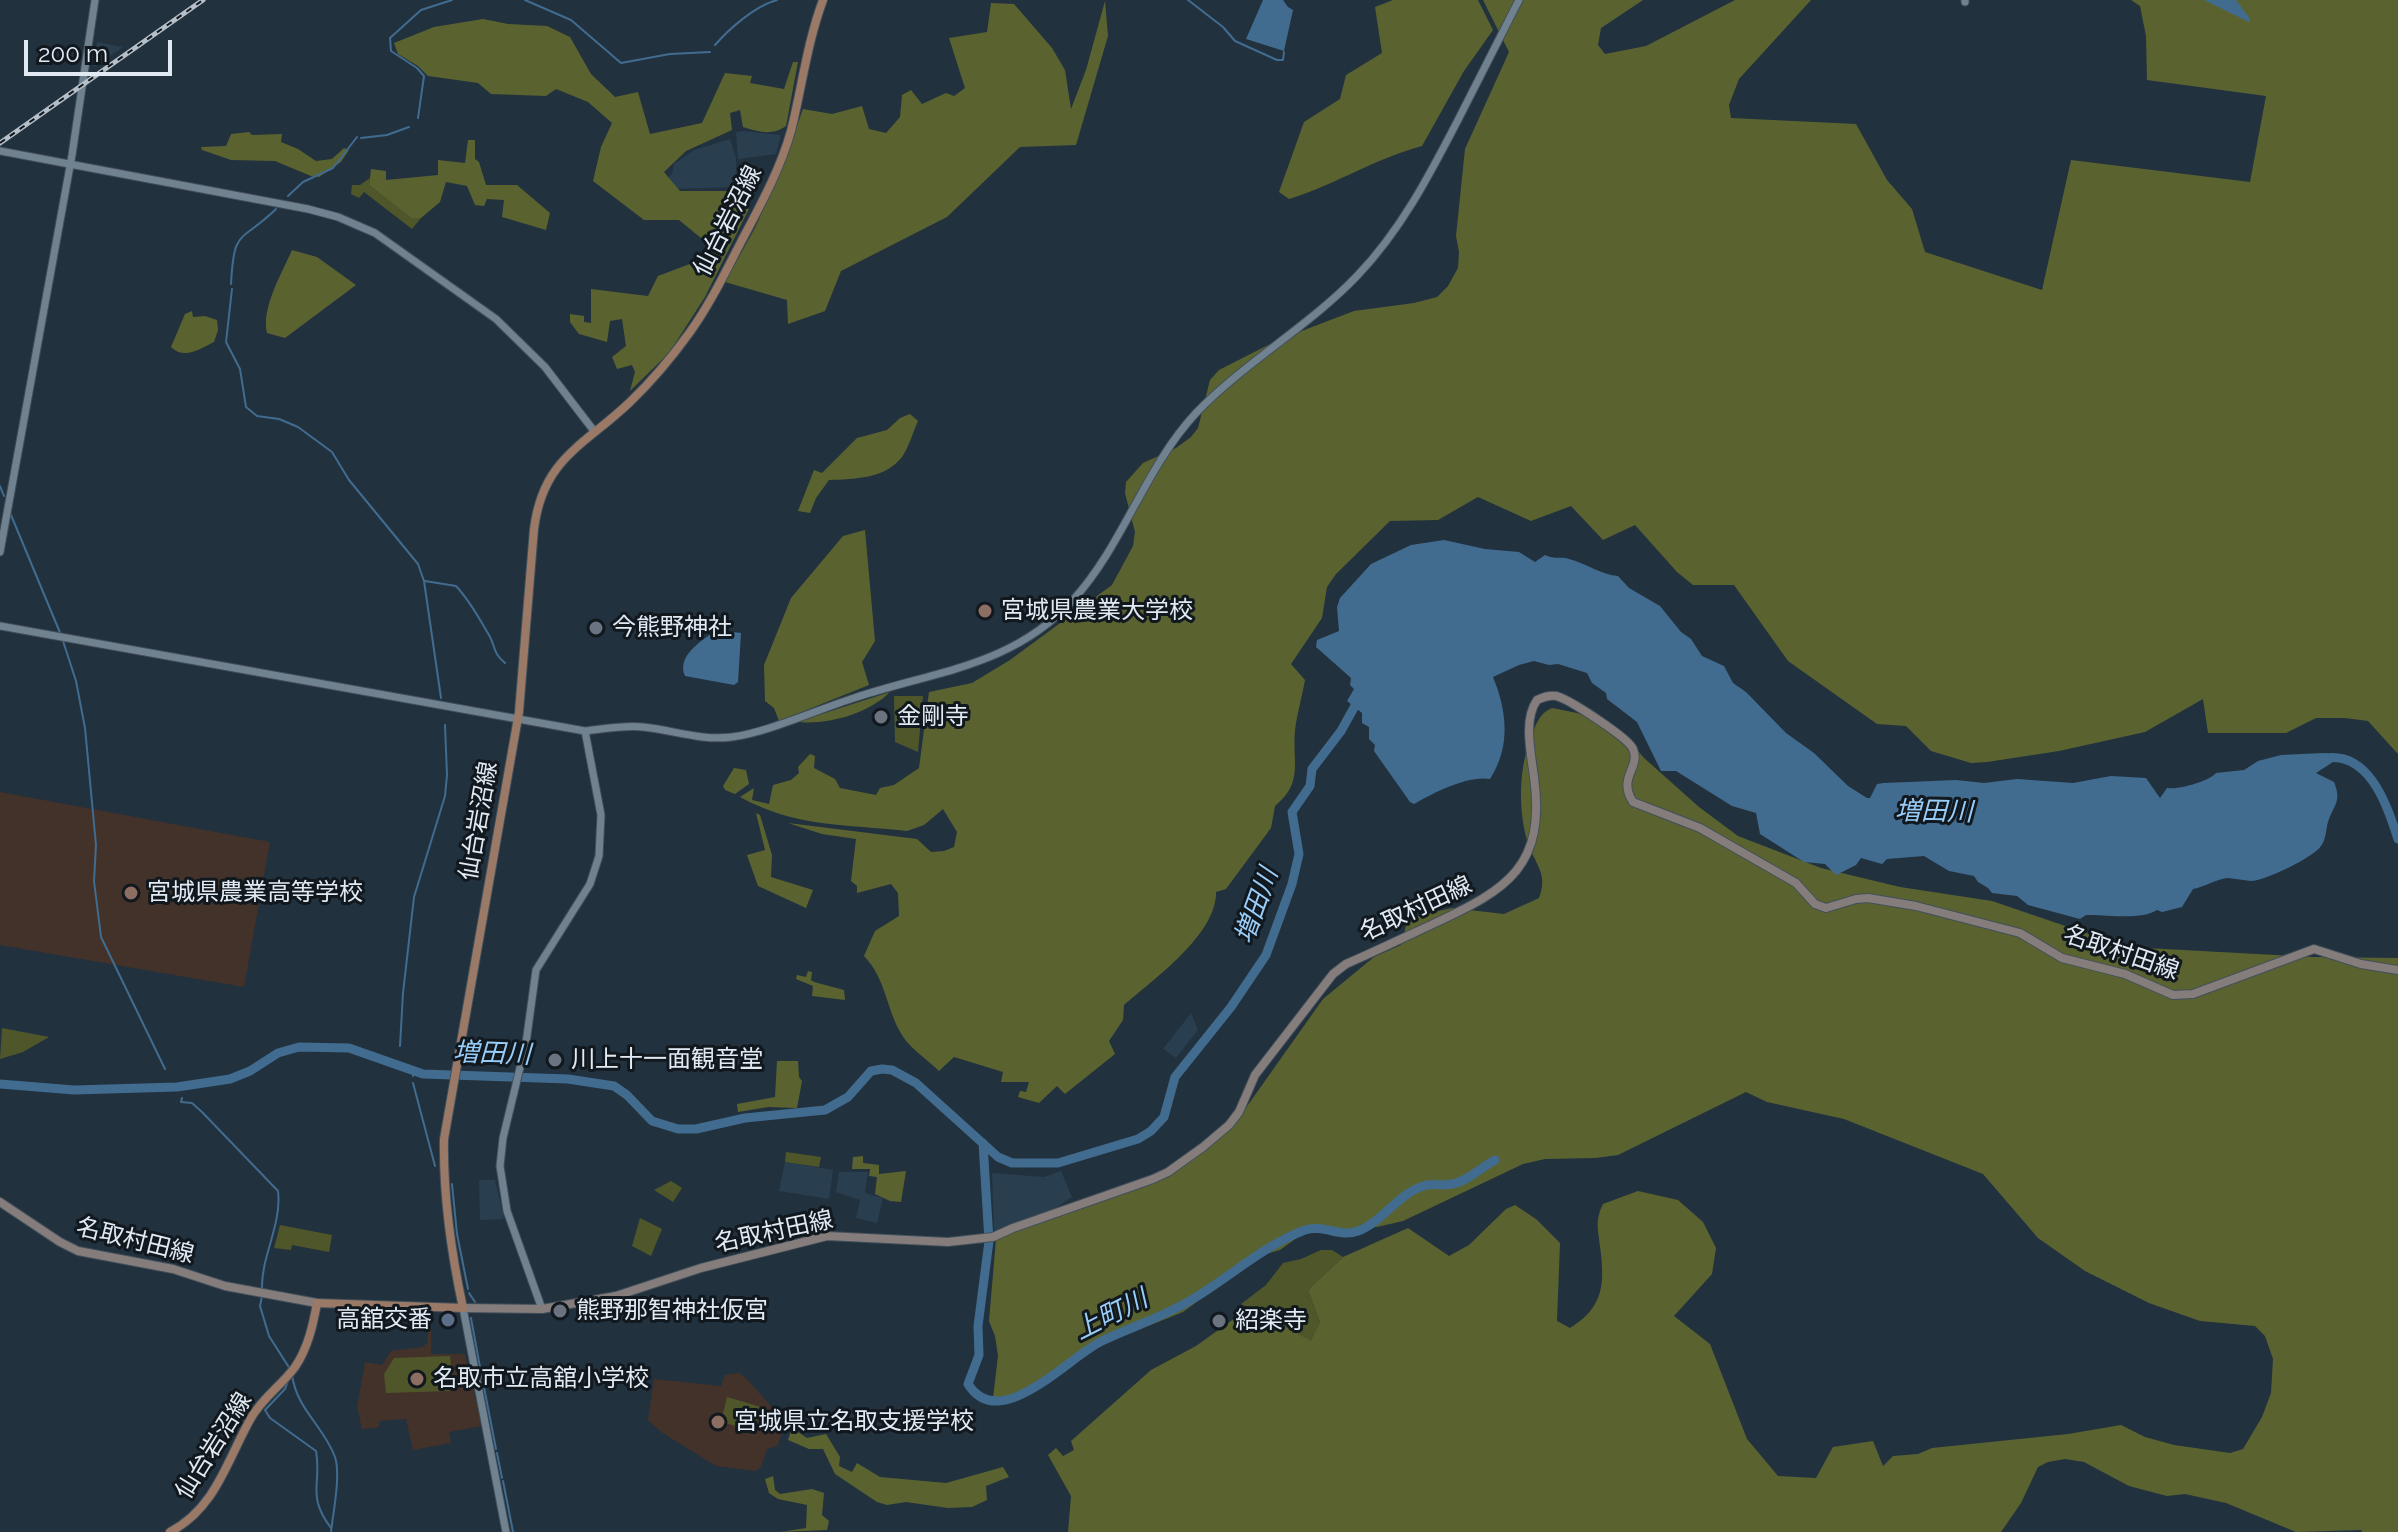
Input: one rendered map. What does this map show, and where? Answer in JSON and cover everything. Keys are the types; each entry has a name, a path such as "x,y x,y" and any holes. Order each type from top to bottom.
{"main road":[{"name":"仙台岩沼線","path":"463,1308 448,1223 443,1175 444,1139 518,720 539,500 556,468 627,404 671,357 702,315 784,152 810,40 823,0"},
{"name":"名取村田線","path":"463,1308 542,1309 616,1296 701,1268 827,1236 948,1242 987,1238 1168,1172 1229,1125 1239,1112 1255,1075 1333,974 1346,964 1481,902 1505,885 1527,853 1536,826 1538,805 1529,715 1537,700 1545,697 1560,697 1620,734 1633,748 1634,760 1626,784 1633,802 1700,828 1796,883 1815,904 1826,908 1868,898 1981,922 2020,933 2070,961 2125,974 2173,995 2193,994 2314,949 2361,964 2398,970"},
{"name":"名取村田線","path":"0,1202 78,1251 173,1269 214,1283 317,1303"},
{"name":"仙台岩沼線","path":"170,1532 194,1518 210,1498 257,1410 290,1373 308,1341 317,1303"},
{"path":"317,1303 463,1308"}],"street":[{"path":"0,552 70,163 95,0"},
{"path":"0,626 585,731 639,726 698,737 738,736 876,690 971,666 1013,647 1061,613 1097,571 1161,458 1195,414 1253,362 1337,295 1372,260 1417,197 1519,0"},
{"path":"0,151 311,209 375,233 515,335 565,391 594,431"},
{"path":"542,1309 507,1211 501,1179 503,1138 520,1070 536,970 590,884 599,856 601,815 585,731"},
{"path":"463,1308 506,1532"}],"shaded area":[{"path":"97,42 123,47 93,66"},
{"path":"736,132 781,135 776,154 738,159"},
{"path":"730,139 736,158 737,187 668,189 674,164 694,150"},
{"name":"宮城県農業高等学校","path":"0,792 270,842 244,987 0,945"},
{"path":"1191,1013 1198,1030 1176,1058 1163,1049"},
{"path":"785,1162 833,1170 829,1199 779,1191"},
{"path":"1061,1171 1072,1197 1051,1211 994,1232 992,1173 1044,1177"},
{"path":"839,1172 868,1172 865,1193 883,1198 877,1223 856,1218 860,1200 836,1192"},
{"path":"479,1180 495,1180 504,1219 480,1220"},
{"name":"名取市立高舘小学校","path":"429,1324 431,1354 465,1354 482,1426 449,1432 451,1443 413,1450 406,1419 380,1421 379,1427 362,1429 357,1407 365,1362 382,1365 391,1351 423,1347 427,1343"},
{"name":"宮城県立名取支援学校","path":"739,1373 786,1423 777,1446 767,1449 761,1467 756,1471 716,1466 661,1432 648,1420 654,1379 721,1386 725,1375"}],"green space":[{"path":"1393,0 1478,0 1493,30 1464,71 1422,146 1289,199 1279,192 1304,122 1340,99 1346,75 1382,53 1375,7"},
{"path":"1483,0 1643,0 1601,28 1598,45 1605,54 1646,46 1735,0 1811,0 1739,79 1729,105 1731,118 1856,124 1887,180 1912,209 1925,252 2042,290 2071,160 2250,182 2266,96 2147,80 2146,36 2140,6 2131,0 2398,0 2398,754 2368,721 2345,718 2316,718 2286,733 2208,733 2203,699 2145,732 2059,751 1971,763 1931,751 1906,726 1877,724 1788,661 1734,585 1693,585 1677,572 1635,525 1603,540 1571,506 1531,521 1478,497 1438,520 1390,521 1336,574 1327,587 1322,618 1291,664 1305,680 1295,730 1295,771 1290,789 1275,806 1271,828 1226,889 1216,892 1214,908 1195,939 1167,969 1124,1005 1123,1020 1109,1041 1115,1054 1065,1094 1057,1086 1039,1103 1018,1097 1020,1091 1026,1092 1029,1082 1001,1082 1003,1072 954,1057 939,1071 902,1036 876,973 864,956 875,931 899,916 898,893 891,884 857,893 857,886 851,881 856,839 822,834 788,823 917,839 931,852 944,851 954,847 957,832 943,809 924,825 907,831 802,820 740,797 754,788 752,800 769,804 773,785 791,780 810,754 815,756 814,768 835,779 840,788 876,795 880,788 894,785 919,768 929,692 972,683 1010,660 1112,585 1133,546 1135,532 1125,493 1126,482 1143,463 1176,448 1191,437 1198,428 1210,380 1219,370 1278,340 1354,311 1437,297 1448,286 1458,268 1456,236 1465,149 1509,52"},
{"path":"1105,1 1108,36 1076,145 1020,147 947,217 841,271 825,311 788,324 787,300 725,282 755,228 781,170 803,109 832,114 862,106 869,129 886,133 900,117 902,95 911,90 922,104 946,93 954,96 965,88 949,38 987,32 991,3 1014,4 1052,48 1065,70 1071,109 1086,70"},
{"path":"483,19 547,26 570,37 591,74 615,97 638,92 650,134 702,123 725,73 752,76 750,83 784,89 793,62 798,62 786,126 770,132 754,130 743,127 740,110 730,113 732,130 686,151 664,172 680,191 735,191 737,204 749,209 705,297 669,353 630,391 635,372 632,365 617,369 612,357 626,346 622,319 610,321 607,342 579,334 570,322 570,314 584,316 584,322 591,323 591,289 648,296 658,276 703,259 707,243 679,220 644,220 593,181 601,147 612,123 588,102 556,89 546,96 491,94 478,83 428,76 398,54 394,43 434,27"},
{"path":"249,132 252,135 282,134 281,142 316,161 332,159 344,148 349,150 341,162 319,177 275,161 231,160 202,150 201,147 226,146 231,134"},
{"path":"468,140 475,140 475,159 479,162 486,185 517,185 550,213 546,230 502,217 504,200 487,199 484,206 475,205 467,186 446,182 440,202 421,218 411,218 369,185 371,169 386,171 386,180 438,175 438,160 465,163"},
{"path":"370,178 369,185 411,218 421,218 412,229 364,192 359,198 351,194 352,185 360,185"},
{"path":"292,250 317,257 356,285 285,338 267,333 266,323 274,291"},
{"path":"192,311 193,317 205,316 217,320 218,330 214,342 192,352 181,353 171,347 185,314"},
{"path":"910,414 918,421 902,457 895,464 878,474 829,480 810,513 798,511 814,470 822,473 857,438 887,430 900,418"},
{"path":"865,530 875,641 862,662 869,685 779,721 774,708 765,701 764,665 791,598 843,536"},
{"path":"890,692 871,706 847,716 822,722 797,722"},
{"path":"894,696 923,696 918,752 895,742"},
{"path":"1552,708 1577,713 1626,736 1644,758 1699,807 1738,836 1821,868 1900,887 1992,901 2127,947 2313,957 2398,958 2398,1532 2296,1532 2226,1503 2185,1494 2167,1496 2129,1486 2084,1462 2065,1459 2038,1467 2021,1503 2001,1532 1068,1532 1071,1496 1048,1455 1056,1448 1063,1456 1074,1450 1071,1441 1151,1370 1196,1346 1249,1308 1311,1341 1320,1322 1308,1290 1343,1257 1408,1228 1449,1256 1469,1245 1506,1209 1515,1205 1536,1219 1560,1243 1557,1321 1570,1328 1590,1312 1600,1293 1602,1272 1598,1225 1603,1204 1638,1191 1678,1200 1703,1222 1716,1248 1712,1274 1674,1316 1710,1344 1747,1439 1778,1476 1816,1478 1833,1447 1873,1441 1883,1466 1893,1456 1918,1454 1932,1448 2068,1434 2121,1425 2145,1437 2174,1445 2230,1453 2243,1449 2262,1417 2271,1393 2273,1359 2265,1336 2255,1326 2200,1321 2149,1303 2085,1271 2038,1238 1983,1174 1844,1119 1767,1102 1746,1092 1618,1155 1545,1159 1523,1164 1403,1221 1377,1227 1305,1232 1280,1250 1259,1256 1183,1312 1096,1347 1012,1396 993,1398 998,1356 989,1321 996,1239 1067,1209 1162,1178 1238,1119 1323,999 1374,957 1401,945 1408,918 1452,908 1504,914 1539,898 1541,875 1524,828 1521,788 1524,762 1536,724"},
{"path":"734,768 746,770 749,784 735,794 723,786"},
{"path":"756,813 760,815 772,855 771,877 813,890 806,908 758,886 747,855 765,850"},
{"path":"808,971 812,972 811,980 814,982 844,990 845,1000 812,996 813,986 796,979 797,975 806,977"},
{"path":"2,1028 49,1037 23,1052 0,1059"},
{"path":"777,1061 798,1061 802,1081 797,1108 768,1107 738,1112 737,1104 775,1097"},
{"path":"786,1152 821,1157 819,1167 785,1162"},
{"path":"863,1156 863,1163 879,1165 879,1174 906,1171 901,1202 875,1194 877,1177 869,1176 870,1169 852,1169 853,1157"},
{"path":"671,1181 682,1188 673,1202 654,1190"},
{"path":"640,1218 662,1229 651,1256 632,1246"},
{"path":"280,1225 332,1235 329,1252 292,1245 291,1250 274,1248"},
{"path":"1321,1250 1332,1250 1343,1257 1308,1290 1320,1322 1311,1342 1241,1304 1266,1285 1283,1263"},
{"path":"450,1356 453,1387 449,1391 386,1393 384,1374 394,1358"},
{"path":"727,1397 761,1407 754,1431 721,1422"},
{"path":"792,1428 807,1438 826,1434 840,1457 839,1466 852,1472 857,1463 880,1477 946,1483 1003,1467 1009,1477 986,1486 987,1500 972,1507 948,1508 906,1502 887,1505 877,1502 835,1474 823,1449 809,1449 788,1440"},
{"path":"773,1476 775,1490 780,1494 812,1489 824,1493 822,1515 829,1521 827,1530 780,1532 806,1528 807,1505 778,1499 769,1493 765,1479"}],"water":[{"path":"1263,0 1283,0 1293,10 1284,51 1246,39"},
{"path":"2204,0 2236,0 2249,22"},
{"path":"1444,540 1485,549 1519,552 1535,562 1545,555 1566,558 1618,576 1629,588 1660,606 1681,632 1691,639 1702,656 1724,666 1733,683 1786,733 1814,753 1848,786 1867,798 1870,798 1877,784 1884,783 1956,780 1984,783 2017,779 2073,783 2111,776 2146,778 2160,798 2167,788 2193,784 2216,773 2244,770 2258,761 2281,755 2323,753 2332,754 2333,762 2316,773 2334,782 2337,794 2325,838 2317,851 2277,873 2251,881 2220,879 2193,889 2182,907 2132,916 2086,915 2080,919 2028,905 2017,896 1992,893 1974,876 1949,871 1924,856 1887,859 1882,864 1861,858 1856,865 1836,875 1825,864 1804,862 1760,834 1756,813 1732,806 1676,771 1661,771 1637,722 1607,699 1606,693 1592,683 1587,673 1534,661 1493,677 1505,729 1501,754 1490,779 1461,782 1414,804 1374,751 1375,745 1369,739 1369,727 1362,723 1362,713 1347,701 1354,689 1350,685 1351,678 1316,647 1317,640 1339,631 1337,607 1340,598 1371,564 1411,545"},
{"path":"717,630 741,633 738,682 734,685 685,676 683,669 687,655"}],"waterway":[{"path":"418,118 424,76 391,51 390,38 421,10 452,0"},
{"path":"525,0 571,20 621,63 670,54 710,52"},
{"path":"715,45 743,18 777,0"},
{"path":"1188,0 1223,27 1235,41 1277,60 1283,60 1284,52"},
{"path":"361,138 387,135 409,127"},
{"path":"288,196 303,182 333,168 357,137"},
{"path":"231,284 237,244 276,209"},
{"path":"232,289 226,342 240,369 246,407 257,416 279,419 298,427 332,452 349,480 418,564 424,581 441,698"},
{"path":"0,486 4,496"},
{"path":"11,515 61,635"},
{"path":"425,581 456,586 505,663"},
{"path":"63,641 76,681 85,728 96,845 94,881 101,937 165,1069"},
{"name":"増田川","path":"0,1084 74,1090 177,1087 230,1079 250,1071 278,1053 299,1047 349,1048 423,1074 568,1079 614,1086 652,1121 678,1129 696,1129 745,1118 825,1110 848,1097 871,1071 882,1069 892,1070 916,1083 998,1157 1012,1163 1058,1163 1138,1139 1164,1117 1175,1077 1231,1007 1266,955 1292,884 1299,854 1292,812 1310,786 1312,769 1341,731 1361,695"},
{"path":"400,1046 414,897 445,796 445,725"},
{"name":"増田川","path":"2320,759 2337,758 2363,770 2381,795 2398,839"},
{"name":"増田川","path":"413,1071 413,1076"},
{"path":"413,1083 435,1166"},
{"path":"182,1098 181,1102 192,1103 202,1112 278,1191 277,1216 262,1289"},
{"name":"上町川","path":"983,1143 989,1241 978,1326 979,1355 968,1384 982,1397 998,1401 1034,1388 1102,1341 1180,1306 1289,1237 1312,1229 1345,1233 1358,1231 1412,1191 1429,1185 1457,1183 1495,1160"},
{"path":"452,1184 457,1234 468,1289"},
{"path":"469,1293 475,1302"},
{"path":"262,1296 260,1306 269,1336 290,1369"},
{"path":"471,1318 482,1378"},
{"path":"292,1375 299,1398 330,1446 337,1465 331,1532"},
{"path":"288,1381 285,1389 265,1410 270,1418 316,1451 317,1498 323,1517 331,1528"},
{"path":"483,1382 496,1449"},
{"path":"497,1453 502,1478"},
{"path":"503,1481 513,1532"}],"railway":[{"path":"0,143 203,0"}],"place":[{"name":"宮城県農業大学校","path":"985,611"},
{"name":"今熊野神社","path":"596,628"},
{"name":"金剛寺","path":"881,717"},
{"name":"宮城県農業高等学校","path":"131,893"},
{"name":"川上十一面観音堂","path":"555,1060"},
{"name":"熊野那智神社仮宮","path":"560,1311"},
{"name":"高舘交番","path":"448,1320"},
{"name":"紹楽寺","path":"1219,1321"},
{"name":"名取市立高舘小学校","path":"417,1379"},
{"name":"宮城県立名取支援学校","path":"718,1422"}]}
